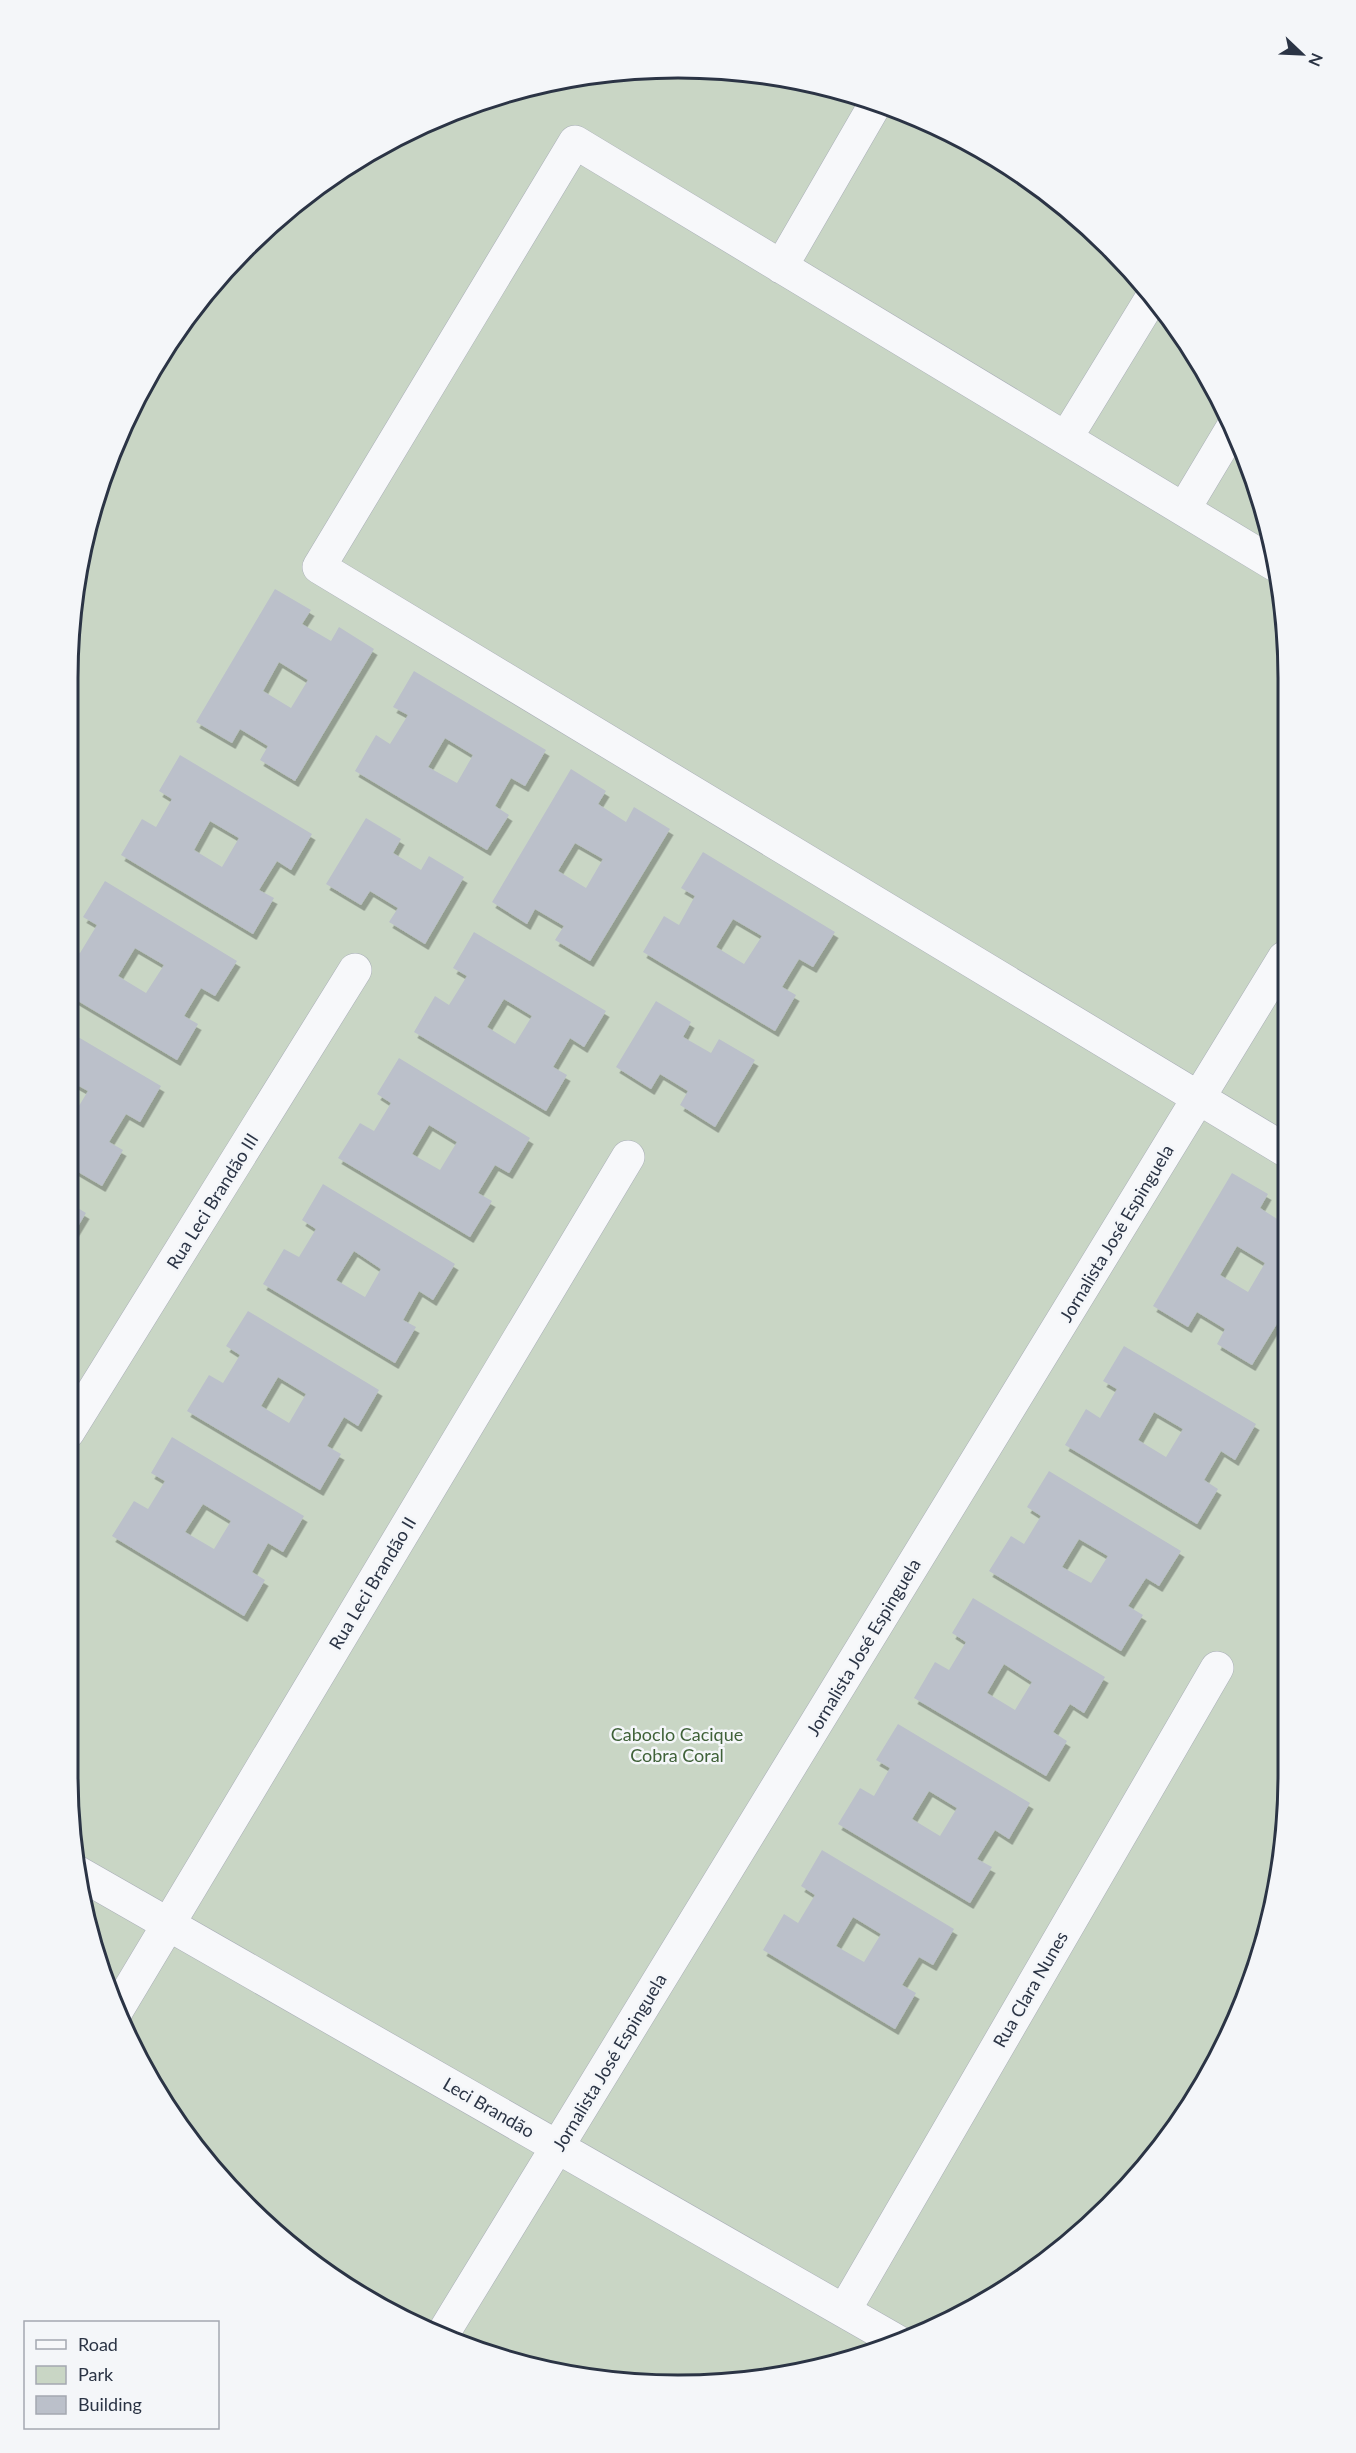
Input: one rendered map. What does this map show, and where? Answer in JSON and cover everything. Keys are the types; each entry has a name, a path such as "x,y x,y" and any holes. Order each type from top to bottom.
{"street":[{"path":"781,267 872,110"},
{"path":"1266,559 575,142 319,567 1278,1146"},
{"path":"1066,438 1147,305"},
{"path":"1184,509 1227,437"},
{"name":"Jornalista José Espinguela","path":"446,2328 1278,968"},
{"name":"Rua Leci Brandão III","path":"78,1416 355,970"},
{"name":"Rua Leci Brandão II","path":"122,2001 628,1157"},
{"name":"Rua Clara Nunes","path":"843,2311 1217,1668"},
{"name":"Leci Brandão","path":"87,1878 888,2336"}],"green space":[{"name":"Caboclo Cacique Cobra Coral","path":"639,79 717,79 756,83 833,98 871,110 908,124 978,158 1043,202 1074,227 1129,282 1177,345 1216,413 1246,485 1258,523 1273,600 1278,678 1277,1814 1273,1853 1258,1930 1232,2005 1198,2075 1154,2140 1129,2171 1074,2226 1011,2274 978,2295 908,2329 833,2355 756,2370 717,2374 639,2374 561,2363 523,2355 485,2343 448,2329 378,2295 313,2251 282,2226 227,2171 179,2108 158,2075 124,2005 98,1930 83,1853 78,1775 79,639 83,600 98,523 124,448 158,378 202,313 227,282 282,227 313,202 378,158 413,140 448,124 523,98 600,83"}],"building":[{"path":"275,589 311,610 302,624 331,641 339,627 374,649 295,781 260,760 268,746 240,729 232,743 196,722","holes":["279,662 308,680 291,708 263,691"]},
{"path":"414,671 546,750 525,786 511,778 495,806 509,815 487,850 355,771 376,735 390,744 408,715 393,707","holes":["445,738 473,755 457,783 428,767"]},
{"path":"180,755 312,834 291,870 277,861 259,890 274,898 253,934 121,855 142,819 156,827 172,799 159,791","holes":["210,821 239,838 222,867 194,850"]},
{"path":"571,769 606,791 598,804 626,822 634,807 670,829 590,961 555,940 564,926 535,909 527,924 492,902","holes":["575,843 603,859 586,888 558,871"]},
{"path":"366,818 401,839 393,853 421,870 429,856 464,877 425,944 389,922 398,908 370,891 361,905 326,884"},
{"path":"703,852 835,932 813,967 799,959 782,987 796,995 775,1031 643,952 664,916 679,925 695,896 681,888","holes":["733,919 762,936 744,964 716,947"]},
{"path":"105,881 237,961 215,996 201,988 184,1016 198,1024 177,1060 78,1001 78,952 80,953 97,925 83,917","holes":["135,948 164,965 146,993 118,976"]},
{"path":"474,932 606,1011 584,1047 570,1038 553,1067 567,1075 546,1111 414,1032 435,996 449,1005 467,976 453,968","holes":["504,999 532,1016 515,1044 487,1027"]},
{"path":"656,1001 691,1022 683,1037 711,1053 719,1039 755,1060 715,1127 680,1105 688,1091 660,1074 651,1089 616,1067"},
{"path":"78,1037 161,1086 140,1122 126,1114 109,1142 123,1150 102,1186 78,1172 78,1107 88,1091 78,1086"},
{"path":"399,1058 530,1138 509,1173 495,1165 478,1193 492,1201 470,1237 338,1158 360,1123 374,1131 391,1103 377,1094","holes":["429,1125 457,1142 440,1170 412,1154"]},
{"path":"1232,1173 1268,1194 1260,1208 1278,1220 1278,1322 1252,1365 1217,1344 1225,1329 1197,1312 1188,1327 1153,1306","holes":["1237,1246 1265,1263 1248,1292 1220,1275"]},
{"path":"323,1184 455,1264 433,1300 419,1291 403,1320 416,1327 395,1363 263,1284 284,1249 299,1257 316,1229 302,1220","holes":["354,1251 381,1269 365,1297 336,1280"]},
{"path":"78,1208 86,1213 78,1226"},
{"path":"248,1311 379,1390 358,1426 344,1417 327,1446 341,1454 320,1490 187,1411 209,1375 223,1383 240,1355 226,1346","holes":["278,1377 306,1394 289,1423 261,1406"]},
{"path":"1124,1346 1256,1424 1235,1460 1221,1451 1204,1480 1218,1489 1197,1524 1065,1445 1086,1409 1100,1418 1117,1389 1103,1381","holes":["1154,1412 1183,1429 1166,1457 1138,1440"]},
{"path":"172,1437 304,1516 283,1552 268,1543 252,1572 265,1580 244,1616 112,1536 134,1501 148,1509 165,1481 151,1473","holes":["203,1504 231,1521 214,1549 185,1532"]},
{"path":"1049,1471 1181,1551 1159,1586 1146,1578 1128,1606 1143,1615 1121,1651 989,1571 1011,1536 1024,1544 1041,1516 1027,1507","holes":["1079,1539 1108,1556 1091,1583 1062,1567"]},
{"path":"973,1598 1105,1677 1084,1713 1070,1704 1053,1732 1067,1741 1046,1776 914,1698 935,1662 949,1670 966,1642 952,1633","holes":["1004,1664 1032,1682 1015,1710 987,1693"]},
{"path":"898,1724 1030,1803 1009,1839 995,1830 977,1859 992,1867 970,1903 838,1824 860,1788 874,1796 890,1768 876,1760","holes":["929,1791 957,1808 940,1836 912,1819"]},
{"path":"822,1850 954,1929 933,1965 919,1957 902,1985 916,1993 895,2029 763,1950 784,1914 798,1923 815,1895 801,1886","holes":["853,1917 881,1934 864,1962 836,1946"]}]}
